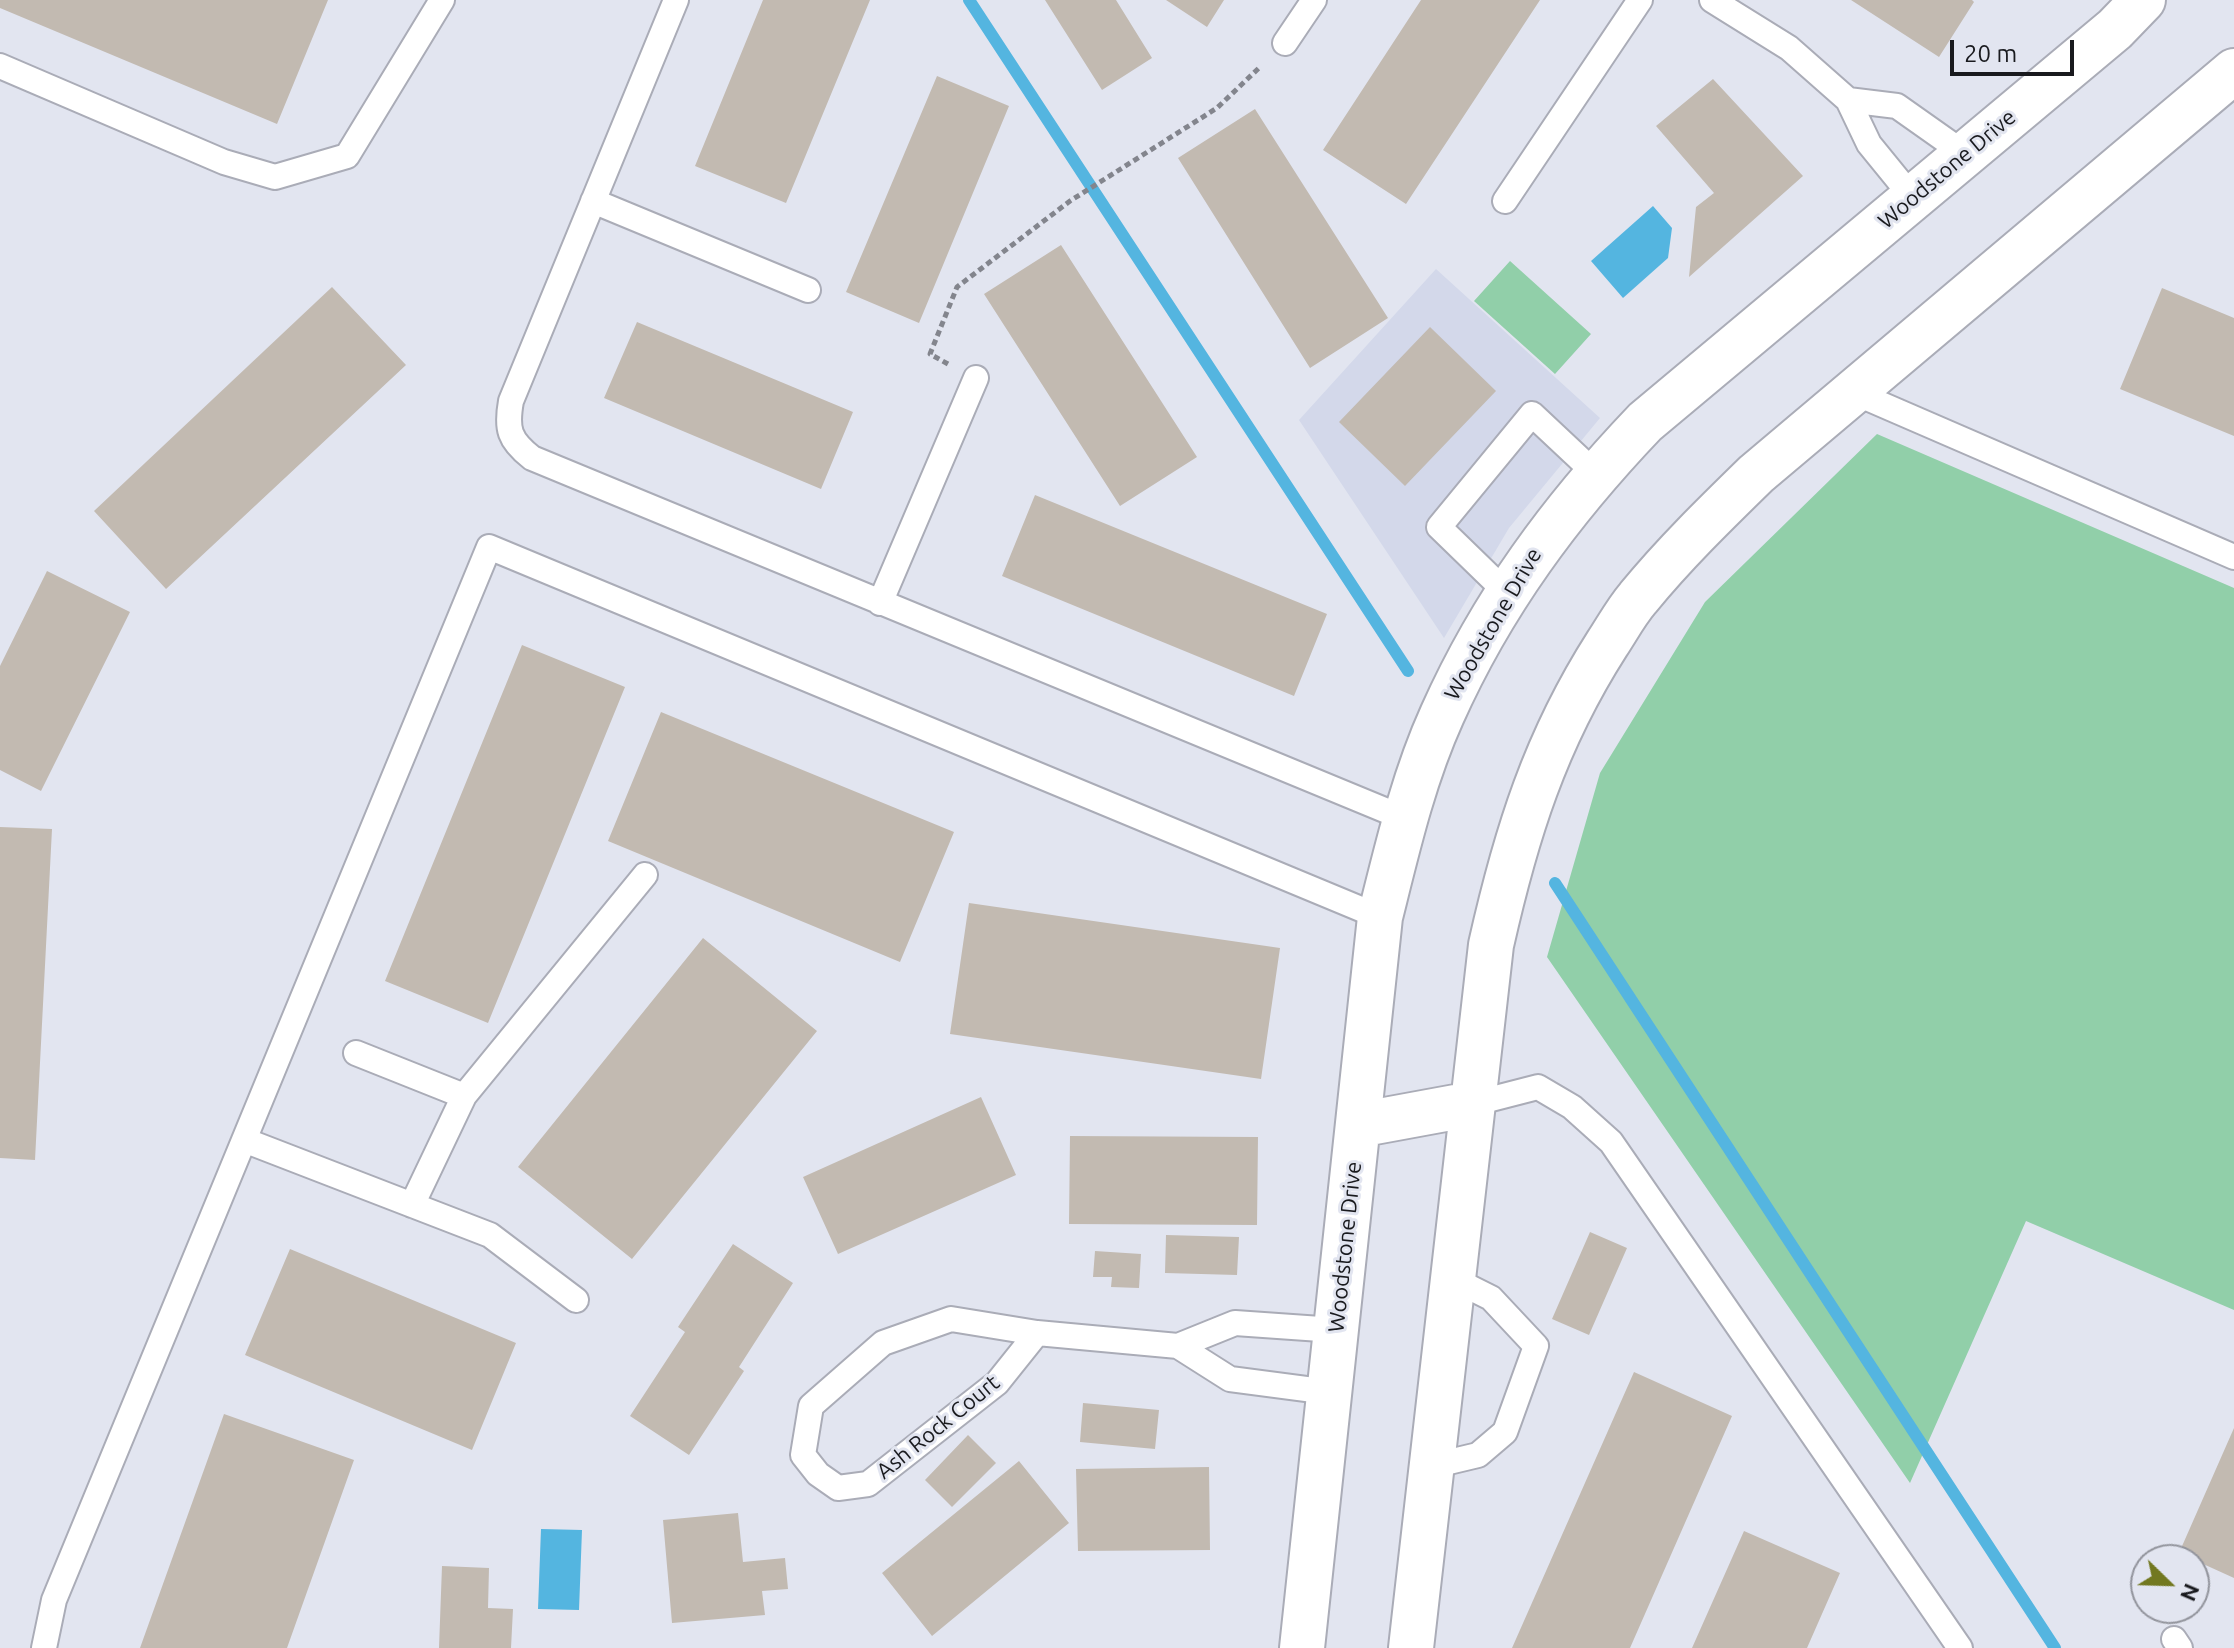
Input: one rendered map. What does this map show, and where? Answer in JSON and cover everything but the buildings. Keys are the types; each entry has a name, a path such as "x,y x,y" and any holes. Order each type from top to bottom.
{"street":[{"name":"Woodstone Drive","path":"1302,1648 1380,917 1404,818 1441,716 1486,629 1542,541 1596,474 1645,422 2115,29 2143,0"},
{"path":"1411,1648 1491,945 1511,859 1555,736 1593,667 1636,600 1692,536 1756,474 2234,71"},
{"path":"1358,1125 1472,1104"}],"lane":[{"path":"0,66 224,162 275,177 347,156 442,0"},
{"path":"676,0 511,401 507,422 516,446 532,458 1404,818"},
{"path":"1285,43 1314,0"},
{"path":"1505,201 1640,0"},
{"path":"1712,0 1789,48 1848,100 1869,144 1913,198"},
{"path":"1848,100 1897,106 1965,154"},
{"path":"593,201 808,290"},
{"path":"880,603 976,378"},
{"path":"1853,392 2234,557"},
{"path":"1508,594 1439,527 1532,414 1596,474"},
{"path":"44,1648 54,1600 489,547 1380,917"},
{"path":"412,1205 464,1096 645,875"},
{"path":"356,1053 464,1096"},
{"path":"1472,1104 1538,1087 1572,1107 1611,1142 1960,1648"},
{"path":"244,1140 490,1235 576,1300"},
{"path":"1432,1466 1478,1455 1505,1432 1536,1346 1491,1298 1453,1279"},
{"name":"Ash Rock Court","path":"1037,1333 997,1383 868,1484 838,1488 818,1474 803,1455 811,1406 883,1343 951,1319 1037,1333 1178,1346 1230,1379 1329,1392"},
{"name":"Ash Rock Court","path":"1178,1346 1235,1323 1335,1330"}],"path":[{"path":"976,378 930,354 957,287 1070,201 1217,108 1285,43"}],"shaded area":[{"path":"1436,269 1600,418 1509,528 1444,638 1299,420"}],"green space":[{"path":"1510,261 1591,334 1555,374 1474,301"},
{"path":"1877,434 2234,588 2234,1310 2026,1221 1910,1483 1547,957 1600,773 1705,602"}],"water":[{"path":"1653,206 1672,228 1668,258 1623,298 1591,261"},
{"path":"541,1529 582,1530 579,1610 538,1609"}],"waterway":[{"path":"969,0 1408,671"},
{"path":"1555,883 2055,1648"}]}
